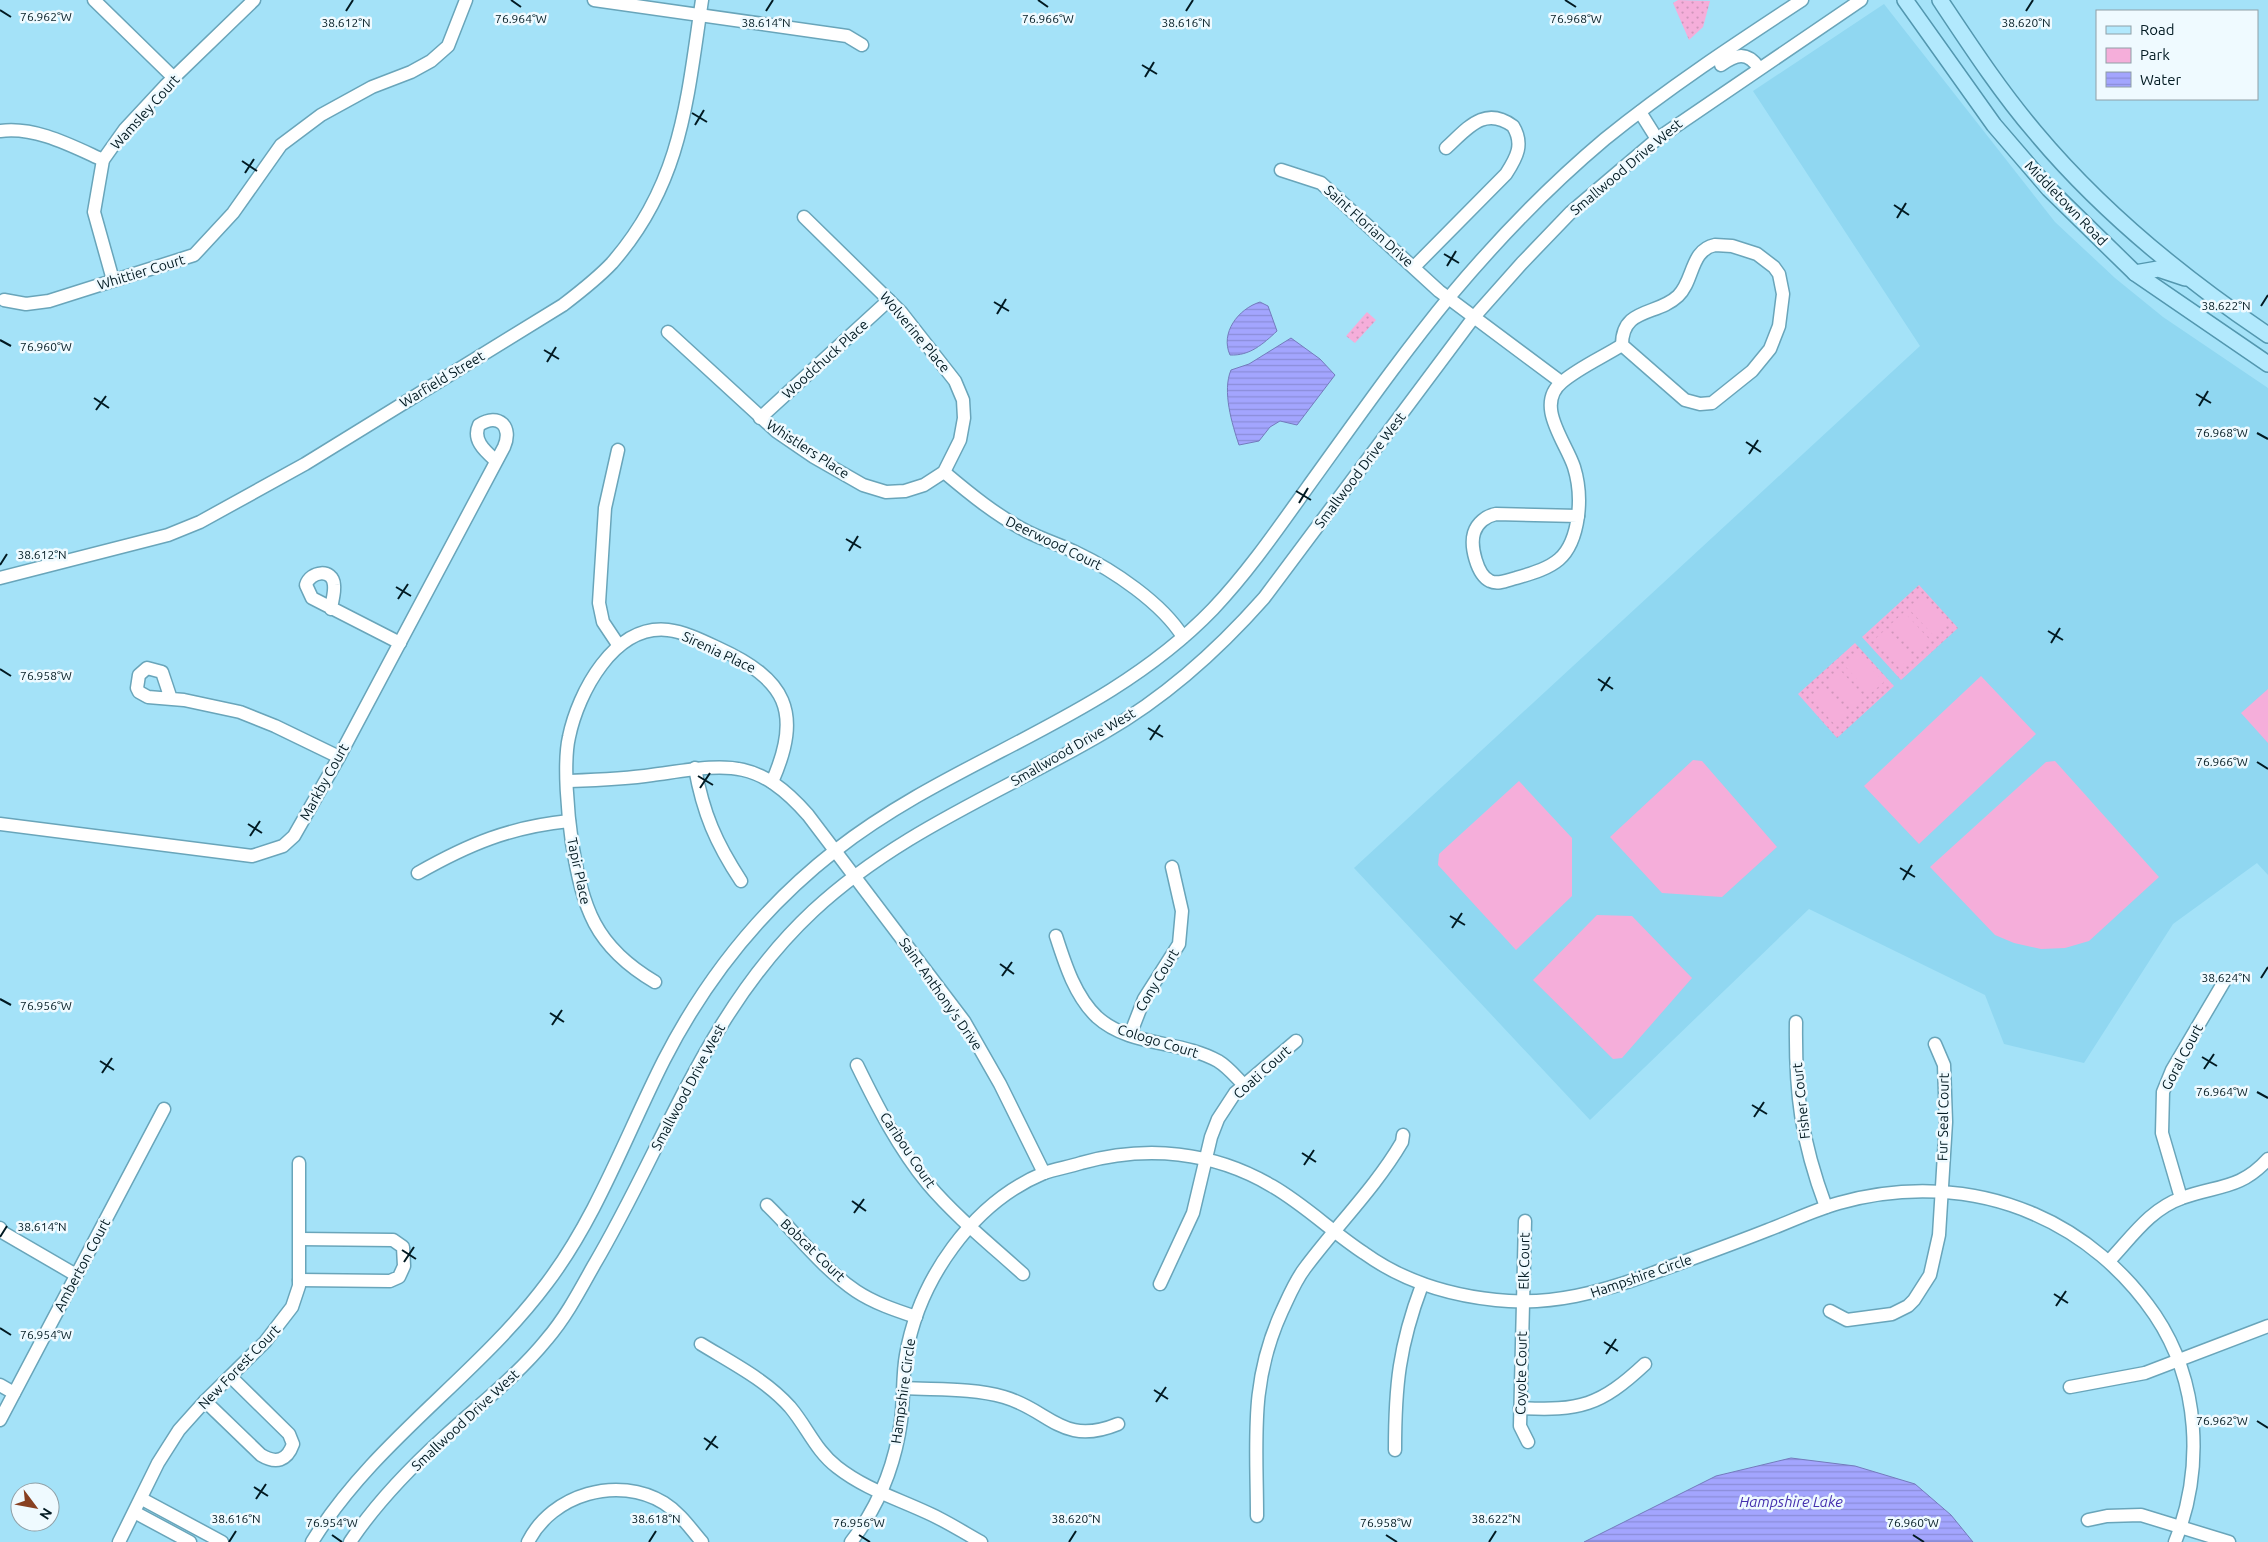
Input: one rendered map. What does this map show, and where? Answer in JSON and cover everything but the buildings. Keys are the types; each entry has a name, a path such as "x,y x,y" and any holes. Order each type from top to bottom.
{"main road":[{"name":"Middletown Road","path":"1905,0 1994,125 2049,189 2135,273 2268,364"},
{"name":"Middletown Road","path":"1940,0 2000,89 2035,133 2085,188 2137,235 2192,280 2268,335"},
{"path":"2135,273 2158,269 2192,280"}],"street":[{"path":"94,0 174,78"},
{"name":"Wamsley Court","path":"113,280 94,212 103,160 125,129 254,0"},
{"name":"Whittier Court","path":"4,300 26,304 50,300 149,271 194,255 233,213 281,145 321,115 372,86 411,72 431,61 448,46 466,0"},
{"path":"594,0 846,36 862,45"},
{"name":"Warfield Street","path":"0,578 168,535 200,522 305,464 563,305 588,285 612,263 646,217 669,169 679,139 702,0"},
{"name":"Smallwood Drive West","path":"312,1542 334,1509 375,1460 490,1351 549,1281 586,1219 664,1061 698,1000 731,953 779,900 835,850 885,815 1087,706 1144,669 1183,637 1212,609 1250,567 1386,378 1448,298 1493,245 1602,142 1640,112 1802,0"},
{"name":"Smallwood Drive West","path":"350,1542 370,1514 419,1461 514,1376 548,1339 608,1243 685,1086 735,1002 758,971 811,912 854,875 889,850 953,813 1108,731 1169,690 1204,660 1233,633 1264,598 1474,318 1522,263 1571,212 1657,138 1861,0"},
{"path":"1657,138 1640,112 1662,106 1734,56 1746,56 1753,60 1759,68"},
{"path":"1414,267 1506,174 1516,159 1520,141 1513,126 1494,117 1479,120 1472,124 1446,148"},
{"path":"0,131 14,129 64,142 103,160"},
{"name":"Saint Florian Drive","path":"1281,170 1321,183 1448,298 1561,382"},
{"name":"Wolverine Place","path":"804,217 889,300 948,371 963,400 964,418 960,440 944,472"},
{"path":"1709,246 1732,246 1757,254 1774,267 1779,274 1782,294 1782,317 1770,349 1752,371 1712,403 1700,404 1685,400 1622,345 1622,334 1628,322 1673,301 1685,287 1700,253 1709,246"},
{"name":"Woodchuck Place","path":"760,418 889,300"},
{"name":"Whistlers Place","path":"668,332 760,418 814,457 863,485 886,492 905,492 924,485 944,472"},
{"path":"1578,516 1509,514 1490,516 1480,523 1474,534 1476,560 1481,572 1488,580 1499,582 1553,566 1569,547 1576,529 1578,516 1579,504 1576,474 1551,414 1552,400 1561,382 1622,345"},
{"path":"618,450 605,508 599,603 603,622 619,646"},
{"name":"Markby Court","path":"0,824 252,856 283,846 294,836 339,757 495,460"},
{"name":"Deerwood Court","path":"944,472 975,498 1012,524 1076,552 1115,574 1165,614 1183,637"},
{"path":"331,609 400,643"},
{"name":"Sirenia Place","path":"568,781 567,753 573,724 596,674 619,646 649,632 668,630 677,632 753,665 770,680 783,705 788,734 784,755 772,782"},
{"path":"171,699 220,706 240,712 275,726 339,757"},
{"name":"Saint Anthony's Drive","path":"568,781 636,777 721,766 735,768 772,782 792,798 835,850 964,1021 1000,1084 1044,1174"},
{"path":"695,768 710,826 720,849 741,881"},
{"name":"Tapir Place","path":"568,781 569,820 583,896 595,926 619,956 656,982"},
{"name":"Tapir Place","path":"418,874 454,853 488,837 524,827 569,820"},
{"name":"Cony Court","path":"1130,1035 1144,999 1179,944 1182,911 1172,867"},
{"name":"Cologo Court","path":"1056,936 1074,984 1086,1004 1109,1026 1130,1035 1217,1061 1244,1085"},
{"name":"Goral Court","path":"2181,1198 2162,1133 2162,1092 2172,1070 2225,980"},
{"name":"Fisher Court","path":"1796,1022 1797,1078 1801,1125 1809,1159 1826,1207"},
{"name":"Coati Court","path":"1160,1284 1193,1213 1206,1158 1218,1119 1228,1102 1244,1085 1296,1041"},
{"name":"Fur Seal Court","path":"1830,1311 1847,1320 1872,1318 1900,1311 1914,1300 1930,1276 1935,1262 1942,1192 1946,1083 1942,1058 1935,1044"},
{"name":"Caribou Court","path":"857,1066 883,1115 929,1185 971,1227 1023,1274"},
{"name":"Amberton Court","path":"0,1420 164,1109"},
{"path":"1258,1516 1256,1415 1263,1365 1291,1292 1304,1270 1379,1178 1402,1142 1403,1135"},
{"name":"Hampshire Circle","path":"851,1542 880,1494 888,1474 897,1441 906,1355 916,1317 942,1263 971,1227 1002,1199 1044,1174 1123,1154 1161,1152 1206,1158 1237,1168 1265,1182 1378,1263 1422,1285 1470,1297 1523,1301 1555,1300 1600,1292 1826,1207 1885,1194 1942,1192 1985,1198 2019,1207 2050,1221 2110,1261 2153,1312 2165,1330 2179,1360 2191,1409 2194,1458 2187,1505 2175,1542"},
{"path":"2110,1261 2144,1221 2181,1198 2238,1182 2251,1175 2268,1158"},
{"name":"New Forest Court","path":"119,1542 136,1513 172,1441 205,1401 231,1377 285,1319 296,1296 299,1280 300,1239 299,1163"},
{"name":"Bobcat Court","path":"767,1205 833,1272 856,1290 875,1302 916,1317"},
{"name":"Elk Court","path":"1523,1301 1525,1221"},
{"path":"0,1228 2,1232 76,1275"},
{"path":"299,1280 390,1281 400,1277 404,1266 403,1247 393,1240 300,1239"},
{"path":"1396,1450 1395,1402 1398,1370 1408,1325 1422,1285"},
{"name":"Coyote Court","path":"1523,1301 1520,1426 1528,1442"},
{"path":"2070,1387 2145,1373 2268,1326"},
{"path":"701,1344 771,1389 792,1410 818,1450 856,1482 880,1494 926,1512 981,1542"},
{"path":"1520,1408 1559,1410 1585,1404 1616,1388 1644,1364"},
{"path":"205,1401 261,1455 270,1461 280,1460 286,1456 293,1444 289,1434 231,1377"},
{"path":"0,1385 14,1393"},
{"path":"904,1388 1004,1397 1048,1420 1080,1431 1096,1432 1118,1424"},
{"path":"528,1542 547,1516 570,1500 584,1494 609,1489 641,1494 664,1503 679,1515 702,1542"},
{"path":"142,1499 222,1542"},
{"path":"136,1513 190,1542"},
{"path":"2088,1520 2108,1516 2141,1515 2229,1542"}],"shaded area":[{"path":"1884,4 2055,222 2115,278 2163,317 2268,388 2268,875 2257,863 2173,924 2084,1063 2004,1044 1985,995 1809,909 1590,1120 1354,868 1920,346 1753,91"}],"green space":[{"path":"1678,0 1710,1 1703,27 1689,40 1673,3"},
{"path":"1367,312 1376,320 1355,343 1346,336"},
{"path":"1919,585 1958,628 1901,680 1862,637"},
{"path":"1921,596 1947,624 1934,636 1908,608"},
{"path":"1904,612 1930,640 1917,652 1891,624"},
{"path":"1887,628 1913,656 1899,668 1874,640"},
{"path":"1855,643 1894,686 1837,738 1798,694"},
{"path":"1858,654 1884,682 1870,694 1845,666"},
{"path":"1840,670 1866,698 1853,710 1827,682"},
{"path":"1981,676 2036,734 1919,844 1864,786"},
{"path":"1823,685 1849,714 1836,726 1810,697"},
{"path":"2268,689 2268,743 2241,713"},
{"path":"1693,760 1702,761 1777,847 1722,897 1662,893 1610,837"},
{"path":"2055,761 2159,877 2089,941 2065,948 2041,949 2014,943 1995,935 1930,867 2046,762"},
{"path":"1519,781 1572,838 1572,896 1516,950 1438,865 1439,854"},
{"path":"1597,915 1632,916 1692,978 1622,1058 1613,1059 1533,980"}],"water":[{"path":"1260,302 1268,306 1277,331 1261,345 1250,351 1244,354 1230,355 1227,338 1229,330 1238,316 1252,305"},
{"path":"1291,338 1320,359 1335,375 1297,425 1280,421 1270,427 1259,441 1239,445 1231,418 1227,388 1231,370 1249,364"},
{"name":"Hampshire Lake","path":"1791,1458 1855,1466 1915,1484 1951,1515 1973,1542 1584,1542 1716,1476"}]}
